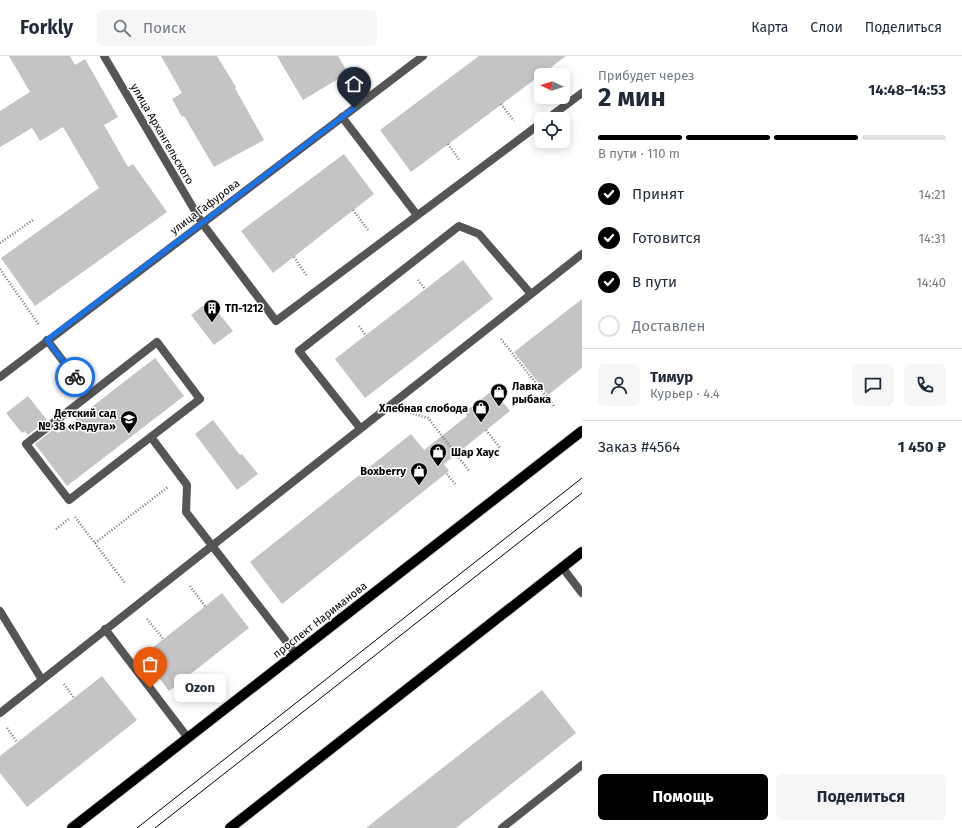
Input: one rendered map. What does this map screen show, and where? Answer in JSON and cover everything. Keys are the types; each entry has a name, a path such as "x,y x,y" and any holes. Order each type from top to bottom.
{"main road":[{"name":"проспект Нариманова","path":"72,828 582,431"},
{"path":"230,828 582,552"}],"street":[{"name":"улица Архангельского","path":"104,56 202,223 276,321 318,290"},
{"name":"улица Гафурова","path":"0,377 48,339 423,56"},
{"path":"556,112 582,93"},
{"path":"342,117 417,215"},
{"path":"318,290 534,128"},
{"path":"360,428 299,351 459,226 479,234 531,294"},
{"path":"0,712 582,254"},
{"path":"48,339 89,395"},
{"path":"157,342 200,399 69,500 26,444 89,395 157,342"},
{"path":"151,437 187,485 186,512 296,654"},
{"path":"562,567 582,593"},
{"path":"0,611 42,680"},
{"path":"105,629 188,738"},
{"path":"502,828 582,765"}],"path":[{"path":"448,144 470,175"},
{"path":"353,210 378,244"},
{"path":"0,243 33,220"},
{"path":"294,257 318,290"},
{"path":"0,269 48,339"},
{"path":"491,325 554,406"},
{"path":"388,406 428,418 470,472"},
{"path":"486,430 500,448"},
{"path":"447,474 455,484"},
{"path":"95,543 182,477"},
{"path":"56,529 74,515 126,584"},
{"path":"179,571 205,606"},
{"path":"137,604 163,639"},
{"path":"4,725 17,742"}],"building":[{"path":"9,56 70,56 75,65 85,59 118,117 104,125 128,167 133,164 167,212 35,306 1,258 99,188 63,127 40,141 32,128 0,147 0,111 30,92"},
{"path":"161,56 217,56 236,87 235,88 264,140 214,167 184,116 182,117 172,99 182,93"},
{"path":"277,56 338,56 348,73 303,100"},
{"path":"479,56 566,56 550,68 534,68 534,80 411,172 380,130"},
{"path":"344,154 374,194 273,273 241,231"},
{"path":"463,260 493,299 365,398 335,359"},
{"path":"582,299 582,368 548,395 514,352"},
{"name":"ТП-1212","path":"209,301 233,331 214,345 191,315"},
{"path":"155,358 184,396 67,486 35,444 54,429 58,433"},
{"path":"493,390 510,411 444,464 449,471 282,604 250,562 411,434 424,450 467,416 465,412"},
{"path":"28,396 47,420 28,435 25,431 22,433 6,413"},
{"path":"213,420 240,455 242,454 258,474 237,490 195,434"},
{"path":"222,593 249,628 169,691 142,656"},
{"path":"102,676 137,720 27,807 0,773 0,756"},
{"path":"542,690 576,733 456,828 366,828"}],"tram line":[{"path":"137,828 582,478"},
{"path":"155,828 582,493"}],"way so far":[{"path":"75,377 89,395 157,342 200,399 151,437 187,485 186,512 212,545 105,629 150,688"}],"place":[{"name":"ТП-1212","path":"212,323"},
{"name":"Лавка рыбака","path":"499,407"},
{"name":"Хлебная слобода","path":"481,423"},
{"name":"Детский сад № 38 «Радуга»","path":"129,434"},
{"name":"Шар Хаус","path":"438,467"},
{"name":"Boxberry","path":"419,486"},
{"name":"Ozon","path":"150,688"}],"route":[{"path":"75,377 47,340 354,108"}]}
